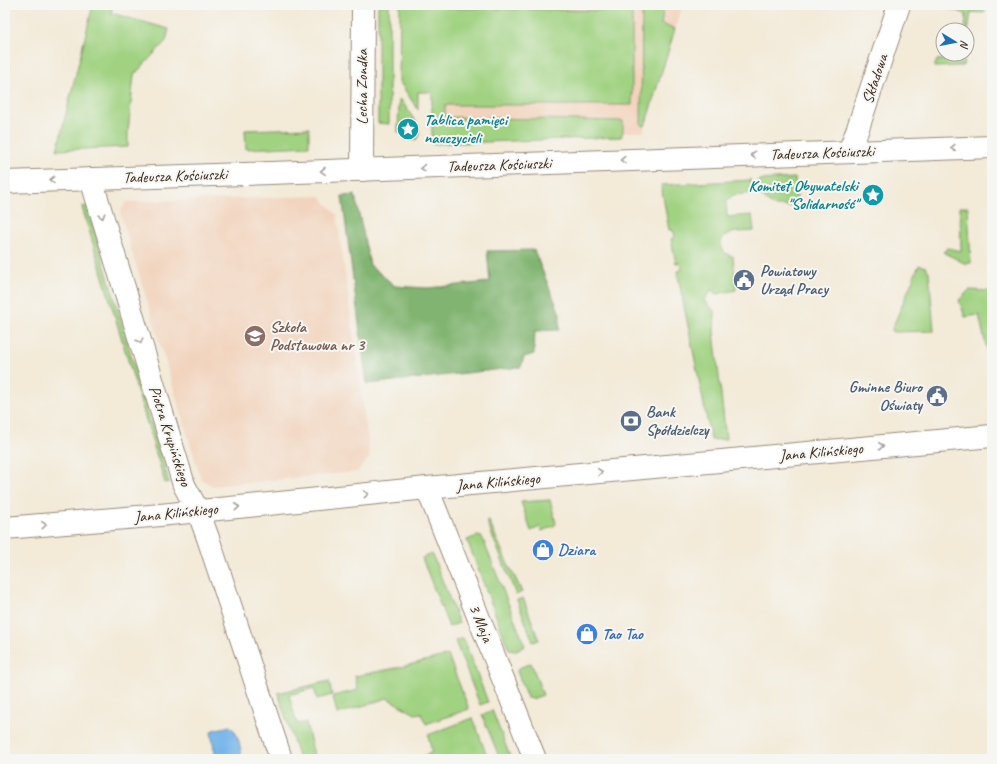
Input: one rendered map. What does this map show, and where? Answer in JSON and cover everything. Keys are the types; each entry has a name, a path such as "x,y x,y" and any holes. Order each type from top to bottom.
{"street":[{"name":"Lecha Zondka","path":"362,170 363,5"},
{"name":"Składowa","path":"849,152 899,5"},
{"name":"Tadeusza Kościuszki","path":"5,182 992,147"},
{"name":"Piotra Krupińskiego","path":"91,179 184,485 198,511 208,538 281,759"},
{"name":"Jana Kilińskiego","path":"5,528 992,436"},
{"name":"3 Maja","path":"427,488 535,759"}],"shaded area":[{"path":"409,5 683,5 643,132 623,132 621,137 432,144 433,38"},
{"name":"Szkoła Podstawowa nr 3","path":"320,196 337,215 370,457 357,472 212,486 201,479 120,212 127,202"}],"green space":[{"path":"93,5 113,5 111,13 169,29 166,41 134,75 128,132 128,147 57,150"},
{"path":"378,5 389,5 389,124 378,123"},
{"path":"400,5 445,5 446,8 632,11 632,105 445,105 445,117 623,121 623,132 621,137 432,144 432,92 418,92 418,110 399,81"},
{"path":"642,5 664,5 661,24 675,29 645,126 641,125"},
{"path":"938,5 986,5 984,13 971,12 970,22 966,22 966,14"},
{"path":"936,62 964,62 963,66 934,67"},
{"path":"399,100 401,100 418,125 419,135 416,140 409,139 408,136 398,132"},
{"path":"309,128 309,146 246,149 245,130"},
{"path":"795,178 797,199 795,206 773,206 760,195 759,180"},
{"path":"751,180 752,193 733,195 726,201 727,217 752,215 754,231 731,233 724,236 722,239 721,243 723,250 725,253 733,256 736,290 716,294 712,290 704,300 715,312 714,332 726,439 711,440 677,271 682,270 680,263 676,263 671,239 675,237 673,230 669,230 661,185"},
{"path":"355,195 370,265 395,286 427,288 490,282 487,251 534,250 560,314 559,330 535,331 534,354 524,357 521,367 367,384 342,196"},
{"path":"87,206 169,482 165,483 82,207"},
{"path":"960,207 968,207 971,263 964,263 943,252 948,248 961,251"},
{"path":"919,265 926,267 929,272 934,331 893,332 892,329"},
{"path":"969,290 992,291 992,349 987,350 979,315 965,317 959,300"},
{"path":"550,500 556,523 555,525 542,531 540,527 531,531 521,502"},
{"path":"488,519 522,592 516,595 488,525"},
{"path":"477,536 482,537 525,646 514,651 509,650 467,540"},
{"path":"432,554 459,623 449,627 422,558"},
{"path":"523,598 539,640 533,642 517,600"},
{"path":"463,638 488,702 480,705 455,641"},
{"path":"448,655 469,709 426,724 421,713 415,714 387,698 337,714 333,696 358,690 355,676 401,667"},
{"path":"531,663 543,695 532,699 527,698 517,671 519,668"},
{"path":"329,681 332,695 317,699 314,688 289,695 297,724 306,723 315,759 299,759 278,693"},
{"path":"492,710 511,759 500,759 482,715"},
{"path":"473,718 488,759 418,759 432,752 428,735"}],"water":[{"path":"230,726 235,732 239,741 241,759 216,759 211,732 213,730"}],"place":[{"name":"Tablica pamięci nauczycieli","path":"408,129"},
{"name":"Komitet Obywatelski \"Solidarność\"","path":"873,195"},
{"name":"Powiatowy Urząd Pracy","path":"744,280"},
{"name":"Szkoła Podstawowa nr 3","path":"255,336"},
{"name":"Gminne Biuro Oświaty","path":"937,396"},
{"name":"Bank Spółdzielczy","path":"631,421"},
{"name":"Dziara","path":"543,550"},
{"name":"Tao Tao","path":"587,634"}]}
